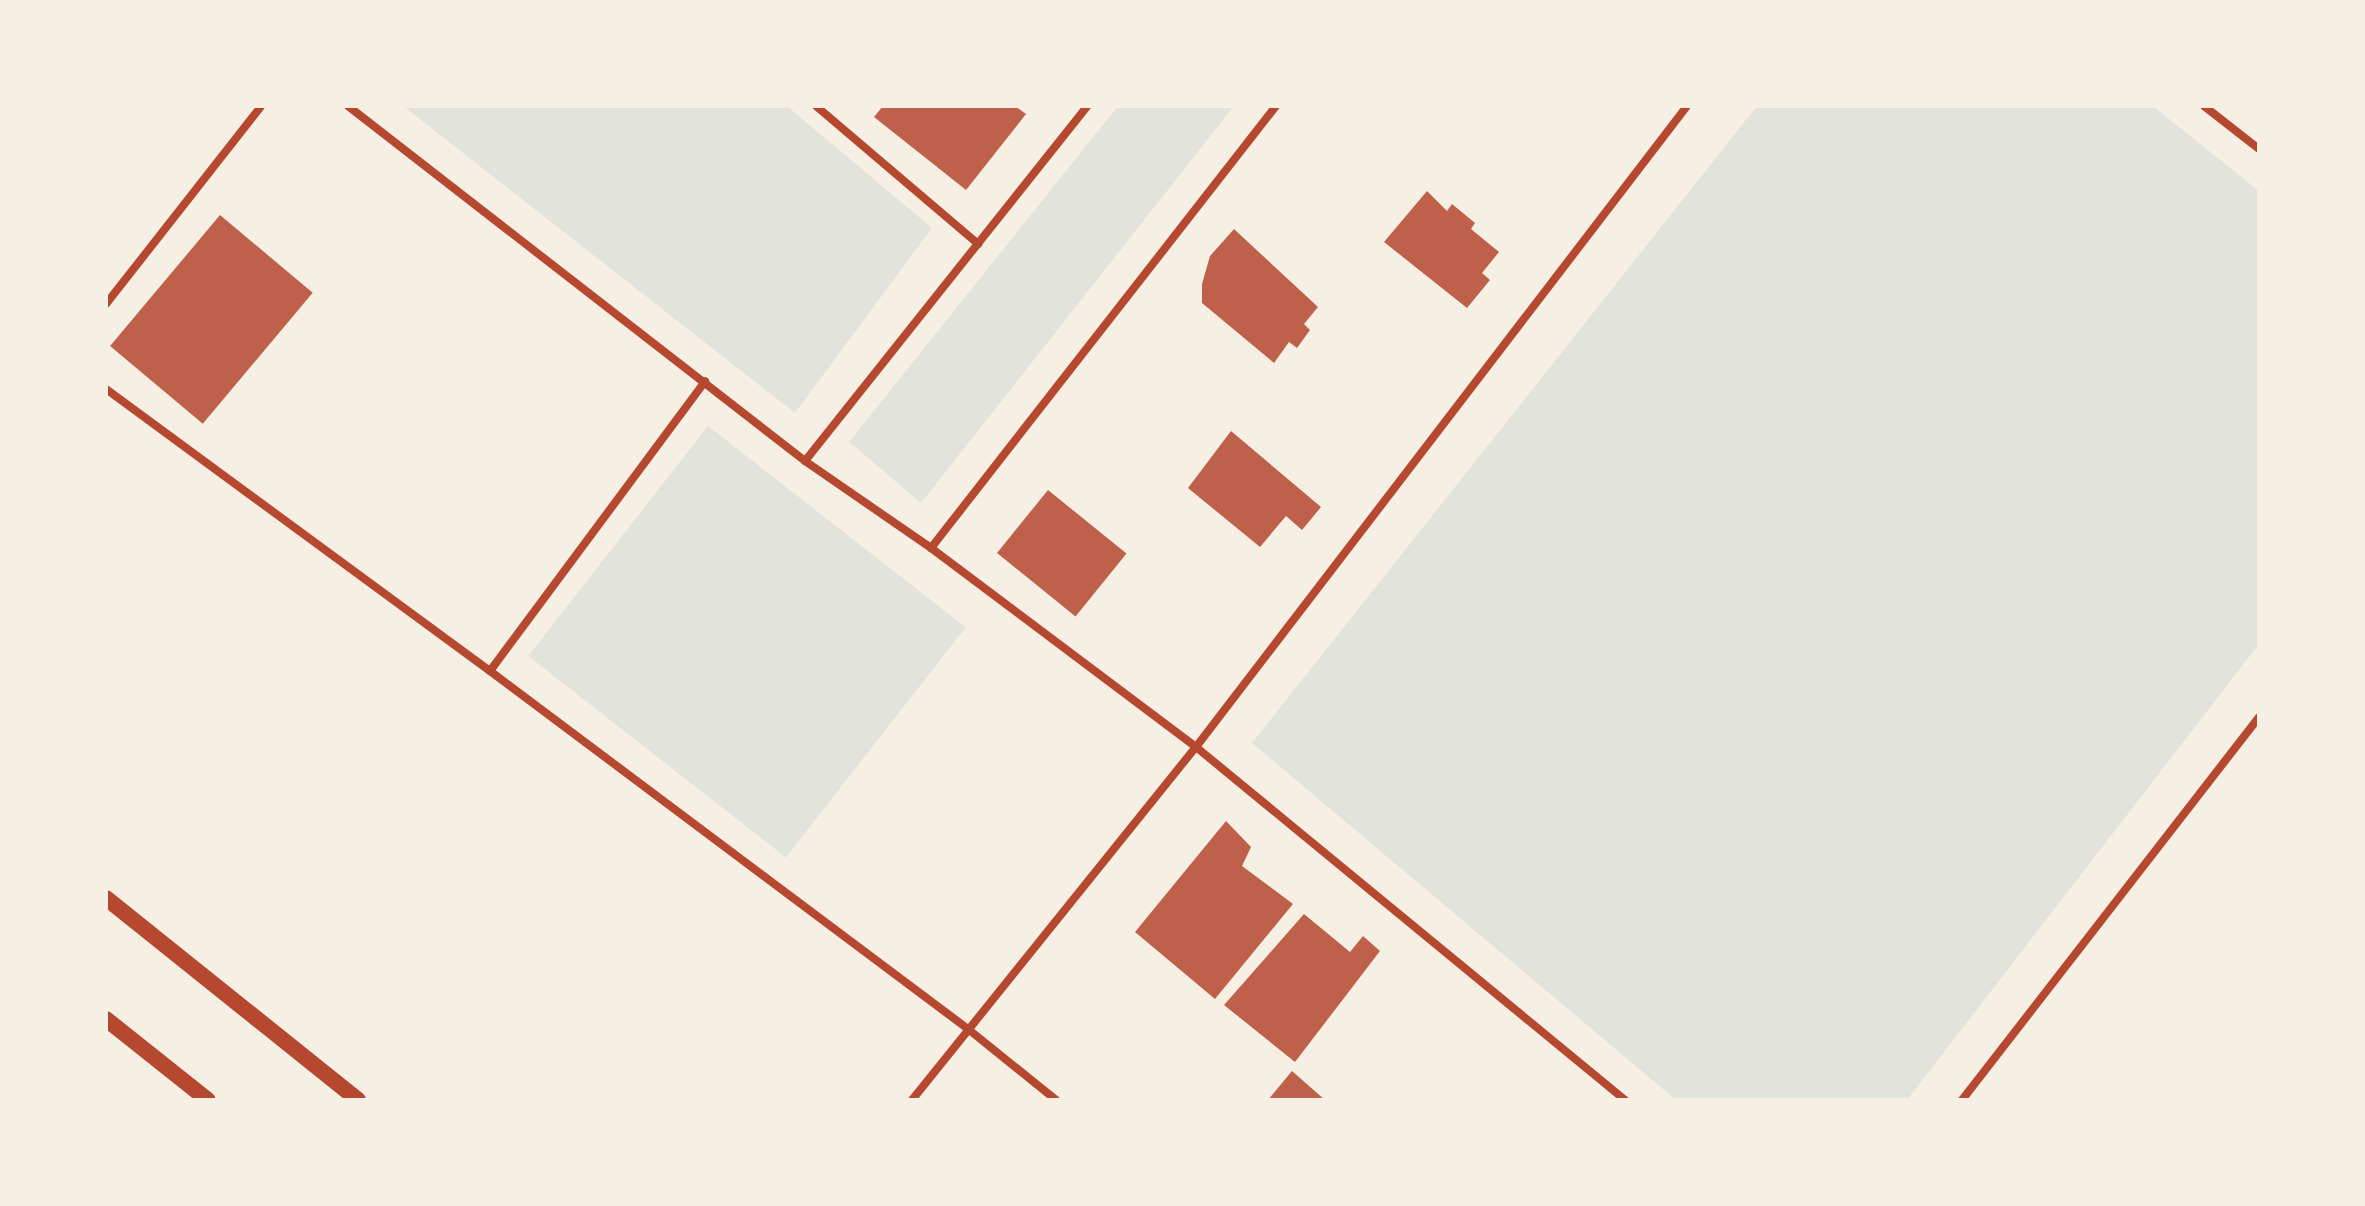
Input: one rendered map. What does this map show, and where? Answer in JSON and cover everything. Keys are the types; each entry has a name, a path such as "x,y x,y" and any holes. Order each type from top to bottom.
{"main road":[{"path":"106,898 358,1100"},
{"path":"106,1019 208,1100"}],"street":[{"path":"106,304 261,106"},
{"path":"348,106 805,461 931,548 1196,747 1625,1100"},
{"path":"816,106 978,244"},
{"path":"805,461 1087,106"},
{"path":"931,548 1276,106"},
{"path":"912,1100 1196,747 1687,106"},
{"path":"2204,106 2259,149"},
{"path":"490,671 705,381"},
{"path":"106,389 490,671 968,1029 1056,1100"},
{"path":"1962,1100 2259,717"}],"shaded area":[{"path":"403,106 787,106 932,228 795,413"},
{"path":"1118,106 1234,106 921,503 849,442"},
{"path":"1757,106 2153,106 2259,191 2259,644 1907,1100 1676,1100 1252,743"},
{"path":"708,426 966,627 786,857 528,656"}],"building":[{"path":"883,106 1015,106 1026,114 966,190 874,117"},
{"path":"1427,191 1447,211 1452,204 1475,223 1471,229 1499,252 1482,273 1490,280 1467,308 1384,242"},
{"path":"220,215 313,293 203,424 110,346"},
{"path":"1234,229 1318,307 1304,324 1310,330 1297,348 1289,342 1274,363 1202,303 1202,284 1210,256"},
{"path":"1231,431 1321,507 1302,530 1286,516 1260,547 1188,488"},
{"path":"1048,490 1126,554 1076,617 997,553"},
{"path":"1226,821 1251,847 1242,866 1293,904 1215,999 1135,932"},
{"path":"1304,914 1350,952 1363,936 1380,951 1295,1062 1224,1005"},
{"path":"1292,1071 1325,1100 1268,1100"}]}
